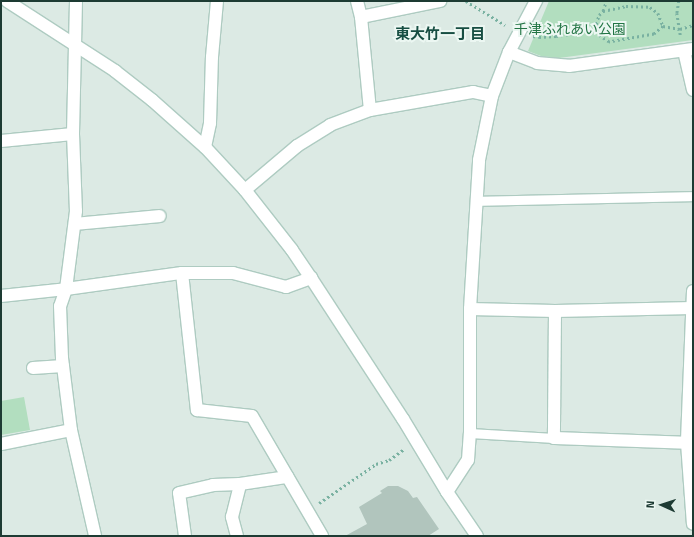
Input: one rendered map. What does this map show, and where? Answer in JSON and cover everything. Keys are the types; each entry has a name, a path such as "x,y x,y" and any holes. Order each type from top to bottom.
{"street":[{"path":"7,1 115,71 152,100 205,147 245,190 292,250 311,278 447,492 477,536"},
{"path":"76,1 73,134 75,224 66,289 60,306 63,366 71,430 95,536"},
{"path":"205,147 210,123 212,57 217,1"},
{"path":"357,1 361,17 370,110"},
{"path":"361,17 440,1"},
{"path":"447,492 468,460 470,433 470,309 475,201 479,160 492,96 509,52 536,1"},
{"path":"509,52 537,63 569,66 688,50 693,90"},
{"path":"245,190 304,142 330,125 370,110 473,92 492,96"},
{"path":"1,141 73,134"},
{"path":"75,224 160,216"},
{"path":"1,296 66,289 182,273 233,273 286,287 311,278"},
{"path":"182,273 197,410 252,416 322,536"},
{"path":"693,291 690,443 693,524"},
{"path":"470,309 555,311 692,308"},
{"path":"555,311 554,438 690,443"},
{"path":"33,368 63,366"},
{"path":"1,444 71,430"},
{"path":"185,536 180,493 213,485 240,484 287,477"},
{"path":"237,536 232,517 240,484"}],"lane":[{"path":"475,201 693,196"},
{"path":"470,433 554,438"}],"path":[{"path":"466,1 505,25"},
{"path":"606,1 603,11 599,15 596,24 600,36 609,42 654,34 663,26"},
{"path":"678,1 676,13 688,50"},
{"path":"603,11 626,6 650,7 658,13 663,26"},
{"path":"663,26 680,29 693,25"},
{"path":"531,35 545,37 597,30"},
{"path":"307,510 376,464 389,460 416,441"}],"green space":[{"name":"千津ふれあい公園","path":"549,1 693,1 693,40 559,58 541,56 528,51"},
{"path":"24,397 30,430 1,435 1,401"}],"building":[{"path":"388,486 398,486 408,491 413,498 417,497 439,529 428,536 345,536 367,524 359,507 382,493 380,491"}],"district":[{"name":"東大竹一丁目","path":"440,34"}]}
